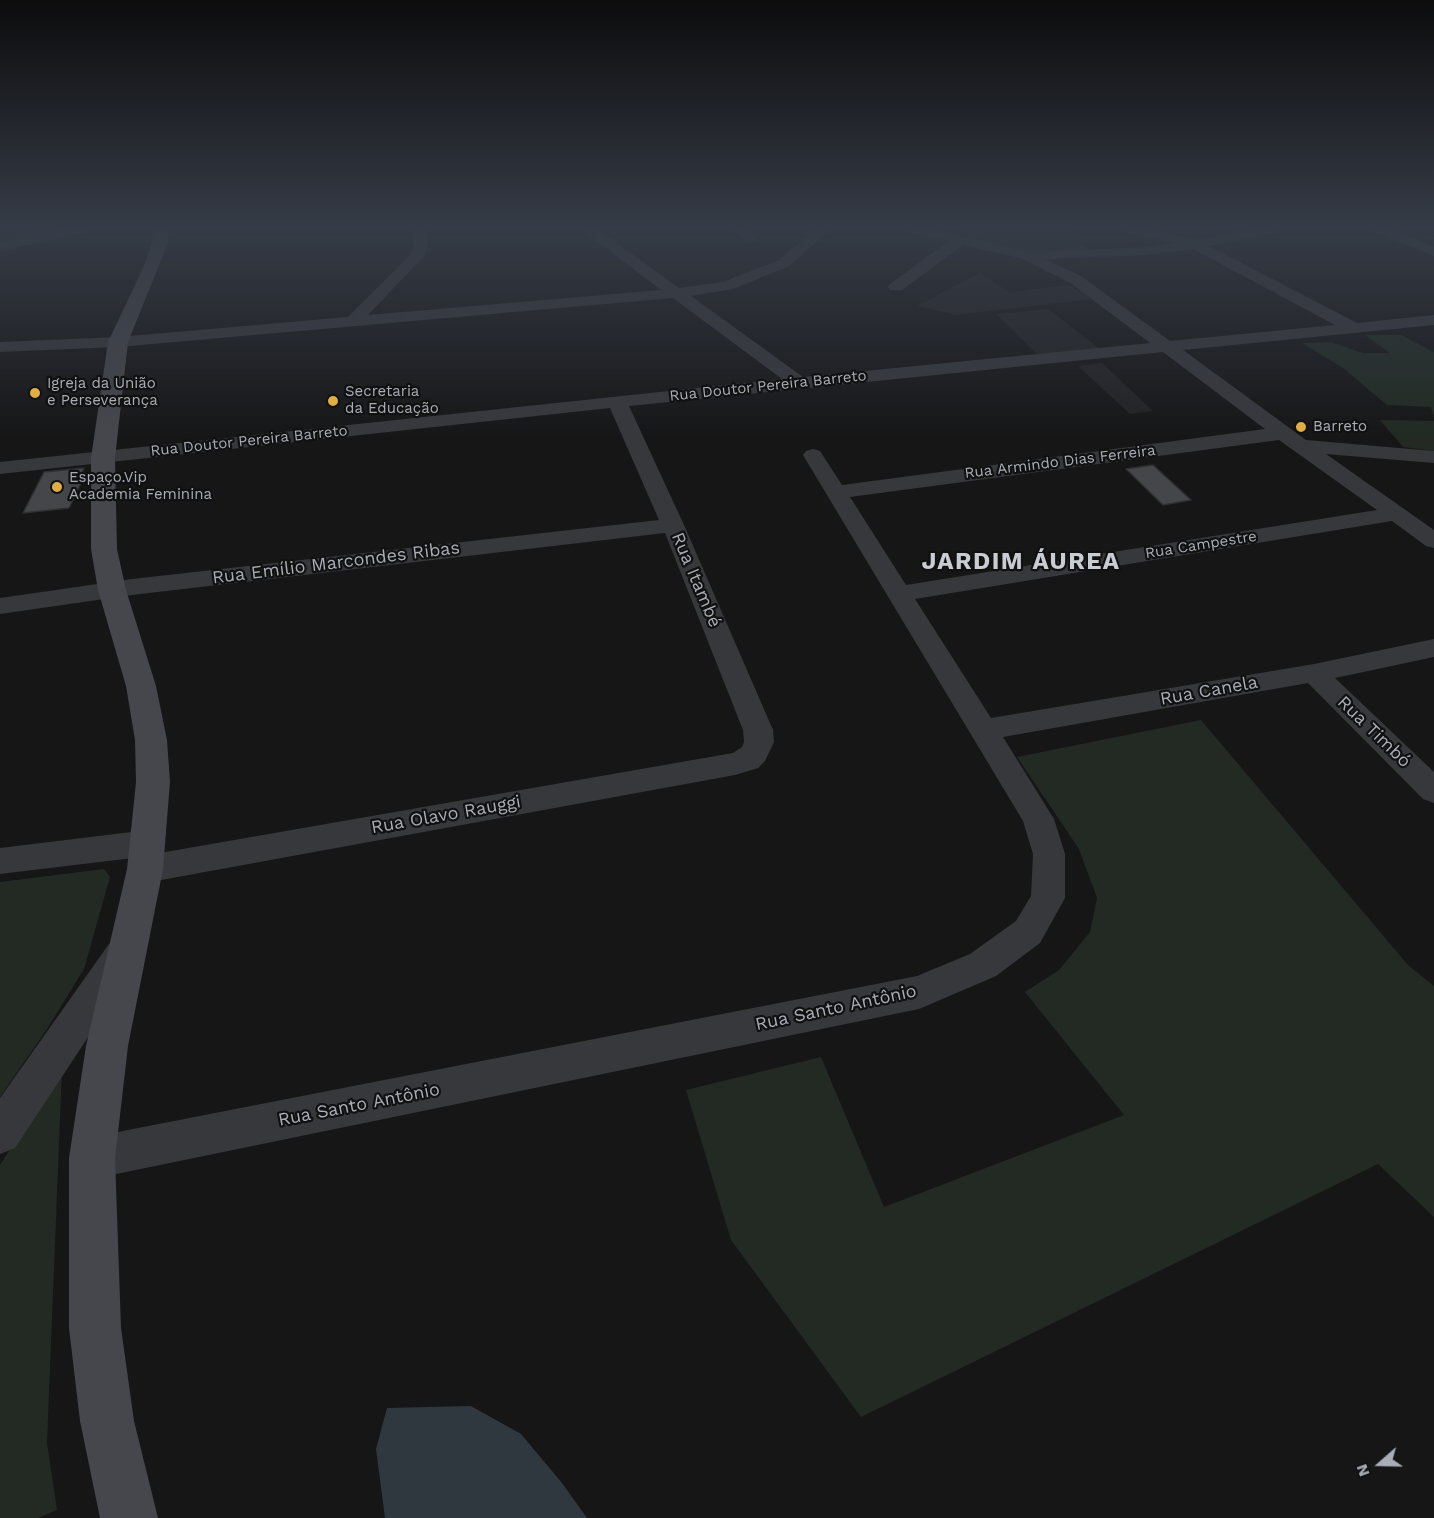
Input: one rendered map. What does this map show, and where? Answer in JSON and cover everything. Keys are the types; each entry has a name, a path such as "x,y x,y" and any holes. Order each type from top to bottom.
{"main road":[{"path":"129,1518 107,1421 95,1328 92,1158 107,1046 101,1007 127,948 146,856 153,782 151,740 141,686 112,590 104,549 103,458 118,342 137,299"}],"street":[{"path":"353,321 375,299"},
{"path":"0,347 118,342 608,299"},
{"path":"683,299 798,382"},
{"path":"1102,299 1283,433 1434,541"},
{"path":"1298,299 1353,328"},
{"name":"Rua Doutor Pereira Barreto","path":"0,468 798,382 1434,320"},
{"name":"Rua Itambé","path":"617,401 673,525 758,730 759,742 754,753 747,760"},
{"name":"Rua Armindo Dias Ferreira","path":"837,492 1283,433"},
{"path":"1302,446 1434,457"},
{"name":"Rua Santo Antônio","path":"92,1158 919,992 983,965 1028,932 1048,898 1049,854 1038,819 813,455"},
{"name":"Rua Campestre","path":"899,594 1396,514"},
{"name":"Rua Emílio Marcondes Ribas","path":"0,606 112,590 673,525"},
{"name":"Rua Canela","path":"984,730 1314,673 1434,648"},
{"name":"Rua Timbó","path":"1314,673 1434,791"},
{"name":"Rua Olavo Rauggi","path":"0,861 146,856 723,766 747,760"},
{"path":"0,1134 101,1007"}],"shaded area":[{"path":"931,299 1092,299 956,315 917,306"},
{"path":"1048,309 1100,349 1038,355 996,314"},
{"path":"1365,335 1401,335 1434,352 1434,418 1431,407 1387,405 1343,368 1302,343 1331,342 1363,353 1390,353"},
{"path":"1102,363 1153,411 1130,414 1078,366"},
{"path":"1380,420 1434,421 1434,451 1403,447"},
{"path":"1201,720 1408,965 1434,986 1434,1217 1378,1164 861,1417 731,1240 686,1090 821,1057 884,1207 1124,1115 1025,992 1059,970 1090,932 1097,898 1079,849 1017,757"},
{"path":"104,869 110,877 84,969 47,1029 0,1097 0,882"},
{"path":"62,1069 47,1443 57,1510 38,1518 0,1518 0,1165"},
{"path":"471,1406 521,1434 562,1483 587,1518 385,1518 376,1449 387,1408"}],"building":[{"path":"1153,465 1191,500 1163,505 1126,469"},
{"name":"Espaço.Vip Academia Feminina","path":"84,468 78,483 81,483 69,508 23,513 44,472"}],"place":[{"name":"Igreja da União e Perseverança","path":"35,393"},
{"name":"Secretaria da Educação","path":"333,401"},
{"name":"Barreto","path":"1301,427"},
{"name":"Espaço.Vip Academia Feminina","path":"57,487"}],"district":[{"name":"JARDIM ÁUREA","path":"1021,562"}]}
